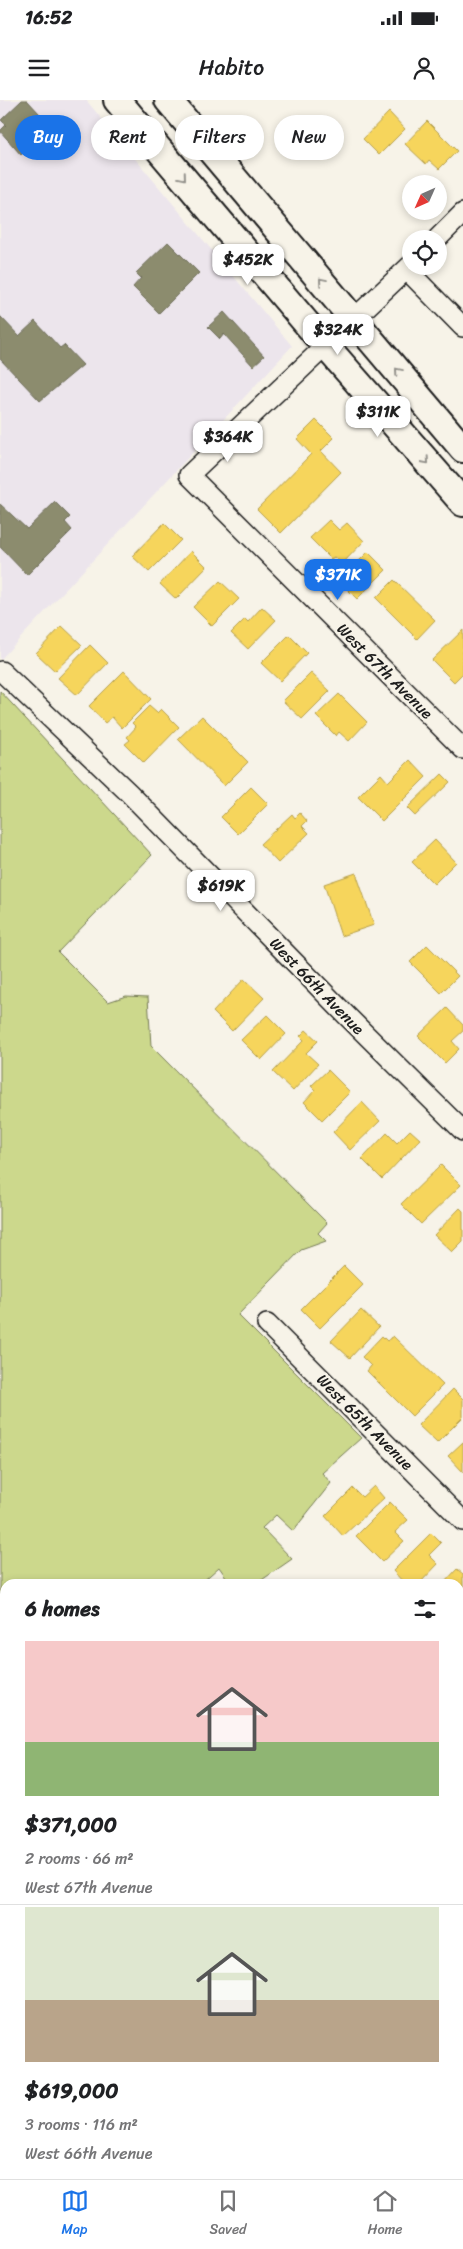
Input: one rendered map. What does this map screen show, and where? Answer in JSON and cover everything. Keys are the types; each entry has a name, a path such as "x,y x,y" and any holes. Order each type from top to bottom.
{"main road":[{"path":"117,100 325,345 463,503"},
{"path":"174,102 463,448"}],"street":[{"path":"446,230 463,212"},
{"path":"325,345 402,274"},
{"path":"415,275 463,327"},
{"name":"West 67th Avenue","path":"325,345 190,476 463,749"},
{"name":"West 66th Avenue","path":"1,671 129,793 347,1016 463,1131"},
{"name":"West 65th Avenue","path":"267,1324 463,1521"}],"shaded area":[{"path":"0,100 86,100 99,115 91,115 91,160 136,160 292,346 0,660"}],"green space":[{"path":"0,691 152,855 58,952 108,1002 126,996 148,997 151,1046 327,1223 318,1233 326,1241 301,1250 238,1315 361,1438 322,1473 331,1483 293,1531 276,1515 262,1528 292,1559 263,1579 227,1579 219,1567 206,1579 0,1579"}],"building: Homes":[{"path":"389,112 405,129 379,155 363,139"},
{"path":"427,121 457,151 439,169 429,160 426,164 405,144"},
{"path":"316,420 334,438 321,451 341,472 281,533 257,509 311,454 297,439"},
{"path":"329,520 339,530 347,523 364,541 342,564 334,557 331,559 310,538"},
{"path":"164,523 181,540 149,572 132,556"},
{"path":"191,551 207,567 176,599 160,584"},
{"path":"368,552 386,570 357,599 339,581"},
{"path":"394,580 435,620 417,639 376,598"},
{"path":"220,581 239,599 212,626 193,607"},
{"path":"262,607 276,620 248,649 231,633 245,619 248,622"},
{"path":"62,626 82,645 55,671 36,653"},
{"path":"463,630 463,673 454,682 432,660"},
{"path":"289,635 307,653 280,681 261,663"},
{"path":"90,645 108,663 77,695 58,678"},
{"path":"124,671 151,699 122,728 112,717 105,723 89,706"},
{"path":"311,673 330,691 302,719 283,701"},
{"path":"339,694 367,722 349,741 339,732 336,736 316,716"},
{"path":"149,706 157,713 161,709 179,727 144,763 125,744 130,740 127,737 136,727 132,723"},
{"path":"202,716 248,762 224,786 178,739"},
{"path":"410,760 426,777 382,821 358,797 381,774 388,782"},
{"path":"442,774 450,782 415,816 407,808"},
{"path":"251,787 268,804 238,834 221,817"},
{"path":"300,813 307,821 302,826 309,833 278,863 260,844 292,814 295,818"},
{"path":"435,840 456,862 434,884 412,862"},
{"path":"356,873 374,925 341,936 324,884"},
{"path":"427,945 458,976 441,993 410,962"},
{"path":"244,979 264,998 232,1031 213,1012"},
{"path":"447,1008 463,1025 463,1031 452,1041 459,1049 445,1063 418,1036"},
{"path":"267,1015 286,1034 261,1060 241,1040"},
{"path":"306,1030 318,1041 306,1053 318,1064 293,1091 273,1072 304,1040 300,1036"},
{"path":"328,1070 350,1092 322,1120 304,1102 315,1090 311,1086"},
{"path":"362,1102 380,1121 350,1150 333,1132"},
{"path":"410,1130 420,1139 382,1179 362,1159 387,1133 397,1143"},
{"path":"441,1165 461,1185 421,1224 401,1204"},
{"path":"460,1208 463,1211 463,1241 452,1252 434,1235"},
{"path":"344,1266 363,1285 320,1328 301,1309"},
{"path":"361,1310 379,1327 350,1358 331,1341"},
{"path":"382,1336 387,1341 393,1336 443,1385 412,1416 367,1371 371,1366 362,1357"},
{"path":"453,1389 463,1399 463,1417 437,1443 418,1425"},
{"path":"463,1442 463,1472 448,1456"},
{"path":"374,1486 384,1498 343,1536 325,1516 353,1488 362,1497"},
{"path":"390,1502 408,1520 395,1532 404,1541 382,1562 356,1536"},
{"path":"431,1533 441,1543 429,1555 438,1564 424,1579 400,1579 393,1571"},
{"path":"457,1569 463,1574 463,1579 448,1579"}],"building: Industry":[{"path":"22,100 27,100 41,115 15,115 15,148 0,131 6,125 1,120"},
{"path":"168,242 199,273 159,313 133,287 141,278 136,273"},
{"path":"224,312 264,356 253,366 224,334 220,339 208,327"},
{"path":"0,316 19,336 35,321 60,348 64,345 83,365 40,401 0,359"},
{"path":"55,502 70,517 65,522 72,530 27,575 0,547 0,504 27,529"}]}
